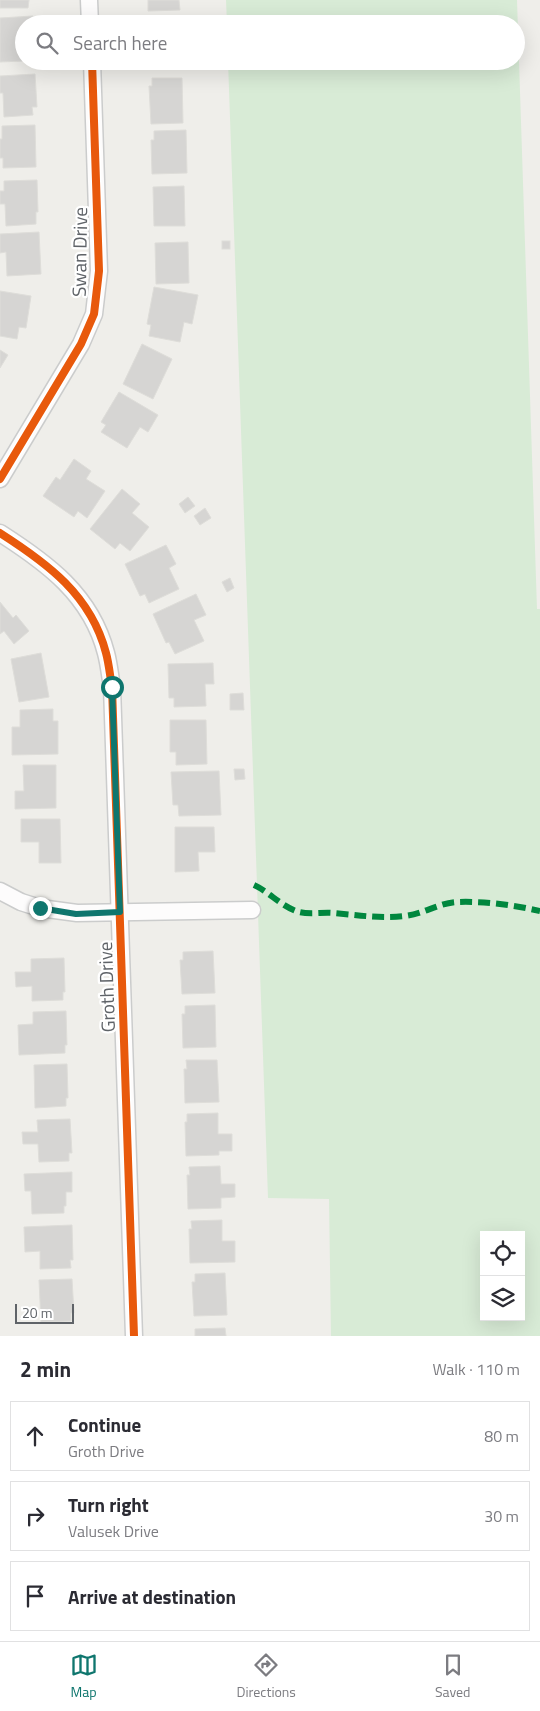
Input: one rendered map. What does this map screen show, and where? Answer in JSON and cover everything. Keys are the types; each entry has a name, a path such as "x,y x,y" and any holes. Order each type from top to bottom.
{"street":[{"path":"90,0 90,15"},
{"name":"Swan Drive","path":"0,479 81,344 94,314 99,271 92,70"},
{"name":"Groth Drive","path":"0,533 36,556 75,591 96,624 106,653 112,687 134,1336"},
{"path":"0,890 21,902 40,908 76,914 252,910"}],"green space":[{"path":"226,0 517,0 517,15 227,15"},
{"path":"228,70 519,70 537,609 540,609 540,1336 331,1336 329,1199 268,1198"}],"building":[{"path":"0,0 29,0 28,8 0,8"},
{"path":"148,0 179,0 180,10 148,11"},
{"path":"15,17 15,61 0,62 0,18"},
{"path":"35,74 37,107 32,107 33,115 4,117 3,93 0,93 0,76"},
{"path":"152,78 182,78 183,123 151,124 149,86 152,86"},
{"path":"35,125 36,167 3,168 3,158 0,158 2,126"},
{"path":"186,130 187,173 152,174 151,140 154,140 154,131"},
{"path":"37,180 38,212 36,212 36,224 6,226 5,204 0,204 0,191 4,191 4,181"},
{"path":"184,186 185,226 154,226 153,187"},
{"path":"39,232 41,274 7,276 6,252 0,253 0,234"},
{"path":"222,241 230,241 230,249 222,249"},
{"path":"188,242 189,283 156,284 155,243"},
{"path":"154,287 198,295 192,324 184,322 180,342 149,336 151,325 147,324"},
{"path":"0,291 31,296 26,328 19,327 17,339 0,336"},
{"path":"142,344 172,359 153,399 123,384"},
{"path":"0,350 8,355 0,368"},
{"path":"119,392 158,415 148,432 140,427 127,448 101,432 106,425 101,422"},
{"path":"74,459 91,471 86,479 105,491 87,518 78,511 74,517 43,496 56,477 60,480"},
{"path":"122,489 140,504 132,513 149,527 130,551 120,543 115,549 90,529"},
{"path":"188,497 195,506 185,513 179,504"},
{"path":"205,508 211,518 200,525 194,516"},
{"path":"166,545 176,564 169,568 179,589 149,603 145,594 140,596 125,564"},
{"path":"230,578 234,588 227,592 222,582"},
{"path":"196,594 206,615 194,620 204,641 175,654 169,642 166,643 153,614"},
{"path":"0,602 13,618 16,615 29,631 14,644 4,631 0,634"},
{"path":"41,653 49,697 19,702 11,659"},
{"path":"213,663 214,684 205,684 206,706 174,707 174,698 169,698 168,664"},
{"path":"243,693 244,710 230,710 230,694"},
{"path":"53,709 53,721 58,721 58,754 12,755 12,727 20,727 20,710"},
{"path":"170,720 206,720 207,764 176,765 176,752 170,752"},
{"path":"23,765 56,765 56,808 15,809 15,791 24,791"},
{"path":"234,769 244,769 245,779 235,780"},
{"path":"219,771 221,815 179,816 178,805 173,805 171,772"},
{"path":"21,819 60,819 61,863 39,863 39,842 21,842"},
{"path":"175,827 214,827 215,852 198,852 199,871 175,872"},
{"path":"213,951 215,993 182,994 180,960 183,960 183,952"},
{"path":"64,958 65,992 63,992 63,1000 32,1001 32,986 16,987 15,972 31,972 31,959"},
{"path":"215,1005 216,1047 183,1048 182,1014 185,1014 185,1006"},
{"path":"66,1011 67,1045 65,1045 65,1053 19,1055 18,1025 33,1024 33,1012"},
{"path":"186,1060 217,1060 219,1102 185,1103 184,1069 187,1069"},
{"path":"67,1064 68,1098 66,1098 66,1106 35,1108 34,1065"},
{"path":"218,1113 218,1134 232,1134 232,1151 219,1151 219,1155 186,1156 185,1122 187,1122 187,1114"},
{"path":"70,1119 72,1153 69,1153 69,1161 39,1162 38,1144 23,1144 22,1132 38,1132 37,1120"},
{"path":"220,1166 221,1184 235,1184 235,1197 221,1198 221,1208 188,1209 187,1175 190,1175 189,1167"},
{"path":"72,1172 72,1192 66,1192 64,1213 32,1214 31,1191 25,1191 24,1174"},
{"path":"222,1220 222,1241 235,1241 235,1262 190,1263 189,1229 192,1229 191,1221"},
{"path":"72,1225 73,1260 70,1260 71,1268 40,1269 40,1251 25,1252 24,1227"},
{"path":"225,1273 227,1315 194,1316 192,1282 195,1282 195,1274"},
{"path":"72,1279 74,1313 71,1313 71,1321 41,1322 39,1280"},
{"path":"225,1328 226,1336 195,1336 195,1329"}],"marked path":[{"path":"254,885 290,908 304,913 396,917 412,915 444,904 457,902 499,904 540,911"}],"cycle path":[{"path":"0,479 81,344 94,314 99,271 92,70"},
{"path":"0,533 50,569 78,597 90,614 99,632 109,666 112,687 134,1336"}],"route":[{"path":"40,908 76,914 120,912 112,687"}]}
